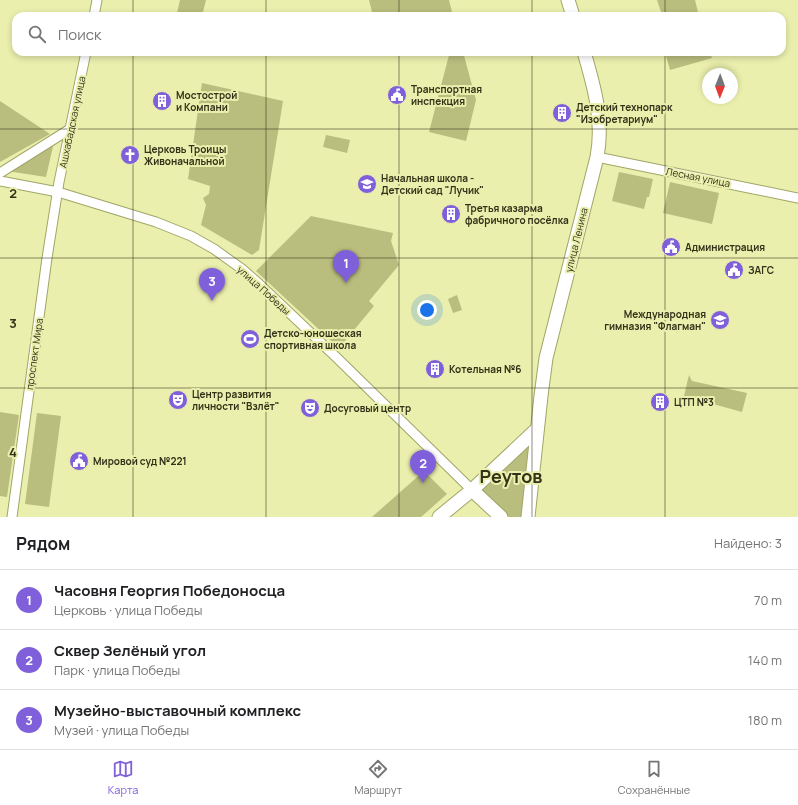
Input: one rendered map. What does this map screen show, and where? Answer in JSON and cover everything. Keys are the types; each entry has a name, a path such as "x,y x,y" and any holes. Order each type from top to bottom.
{"street":[{"path":"95,12 97,0"},
{"path":"568,0 572,12"},
{"name":"Ашхабадская улица","path":"58,192 85,56"},
{"name":"улица Ленина","path":"528,517 546,358 597,157 600,138 599,117 594,89 585,56"},
{"path":"0,173 70,129"},
{"name":"Лесная улица","path":"597,157 798,198"},
{"name":"улица Победы","path":"0,181 58,192 174,228 191,236 225,257 258,283 500,517"},
{"name":"проспект Мира","path":"12,517 46,264 58,192"},
{"path":"439,517 472,490 537,429"}],"green space":[{"path":"180,0 206,0 203,12 177,12"},
{"path":"369,0 449,0 452,12 372,12"},
{"path":"657,0 695,0 698,12 661,12"},
{"path":"449,56 464,56 476,100 466,141 429,132"},
{"path":"666,56 711,56 712,58 670,70"},
{"path":"202,83 283,101 259,250 252,255 201,225 206,205 203,198 209,194 210,186 188,179"},
{"path":"0,101 50,134 0,162"},
{"path":"326,135 350,140 347,153 323,147"},
{"path":"54,142 46,177 7,171"},
{"path":"619,172 653,179 649,197 647,197 644,209 612,201"},
{"path":"670,182 719,193 712,224 663,213"},
{"path":"311,216 393,233 391,241 399,265 369,301 374,306 339,348 256,271"},
{"path":"457,295 462,310 453,313 448,299"},
{"path":"689,375 692,381 747,393 742,412 684,396"},
{"path":"0,412 19,415 7,497 0,496"},
{"path":"37,413 61,416 49,507 25,504"},
{"path":"529,443 521,517 509,517 479,488"},
{"path":"424,471 447,494 421,517 372,517"}],"place":[{"name":"Транспортная инспекция","path":"397,95"},
{"name":"Мостострой и Компани","path":"162,101"},
{"name":"Детский технопарк \"Изобретариум\"","path":"562,113"},
{"name":"Церковь Троицы Живоначальной","path":"130,155"},
{"name":"Начальная школа - Детский сад \"Лучик\"","path":"367,184"},
{"name":"Третья казарма фабричного посёлка","path":"451,214"},
{"name":"Администрация","path":"671,247"},
{"name":"ЗАГС","path":"734,270"},
{"name":"Часовня Георгия Победоносца","path":"346,283"},
{"name":"Музейно-выставочный комплекс","path":"212,301"},
{"name":"Международная гимназия \"Флагман\"","path":"720,320"},
{"name":"Детско-юношеская спортивная школа","path":"250,339"},
{"name":"Котельная №6","path":"435,369"},
{"name":"Центр развития личности \"Взлёт\"","path":"178,400"},
{"name":"ЦТП №3","path":"660,402"},
{"name":"Досуговый центр","path":"310,408"},
{"name":"Мировой суд №221","path":"79,461"},
{"name":"Сквер Зелёный угол","path":"423,483"}],"district":[{"name":"Реутов","path":"511,476"}]}
